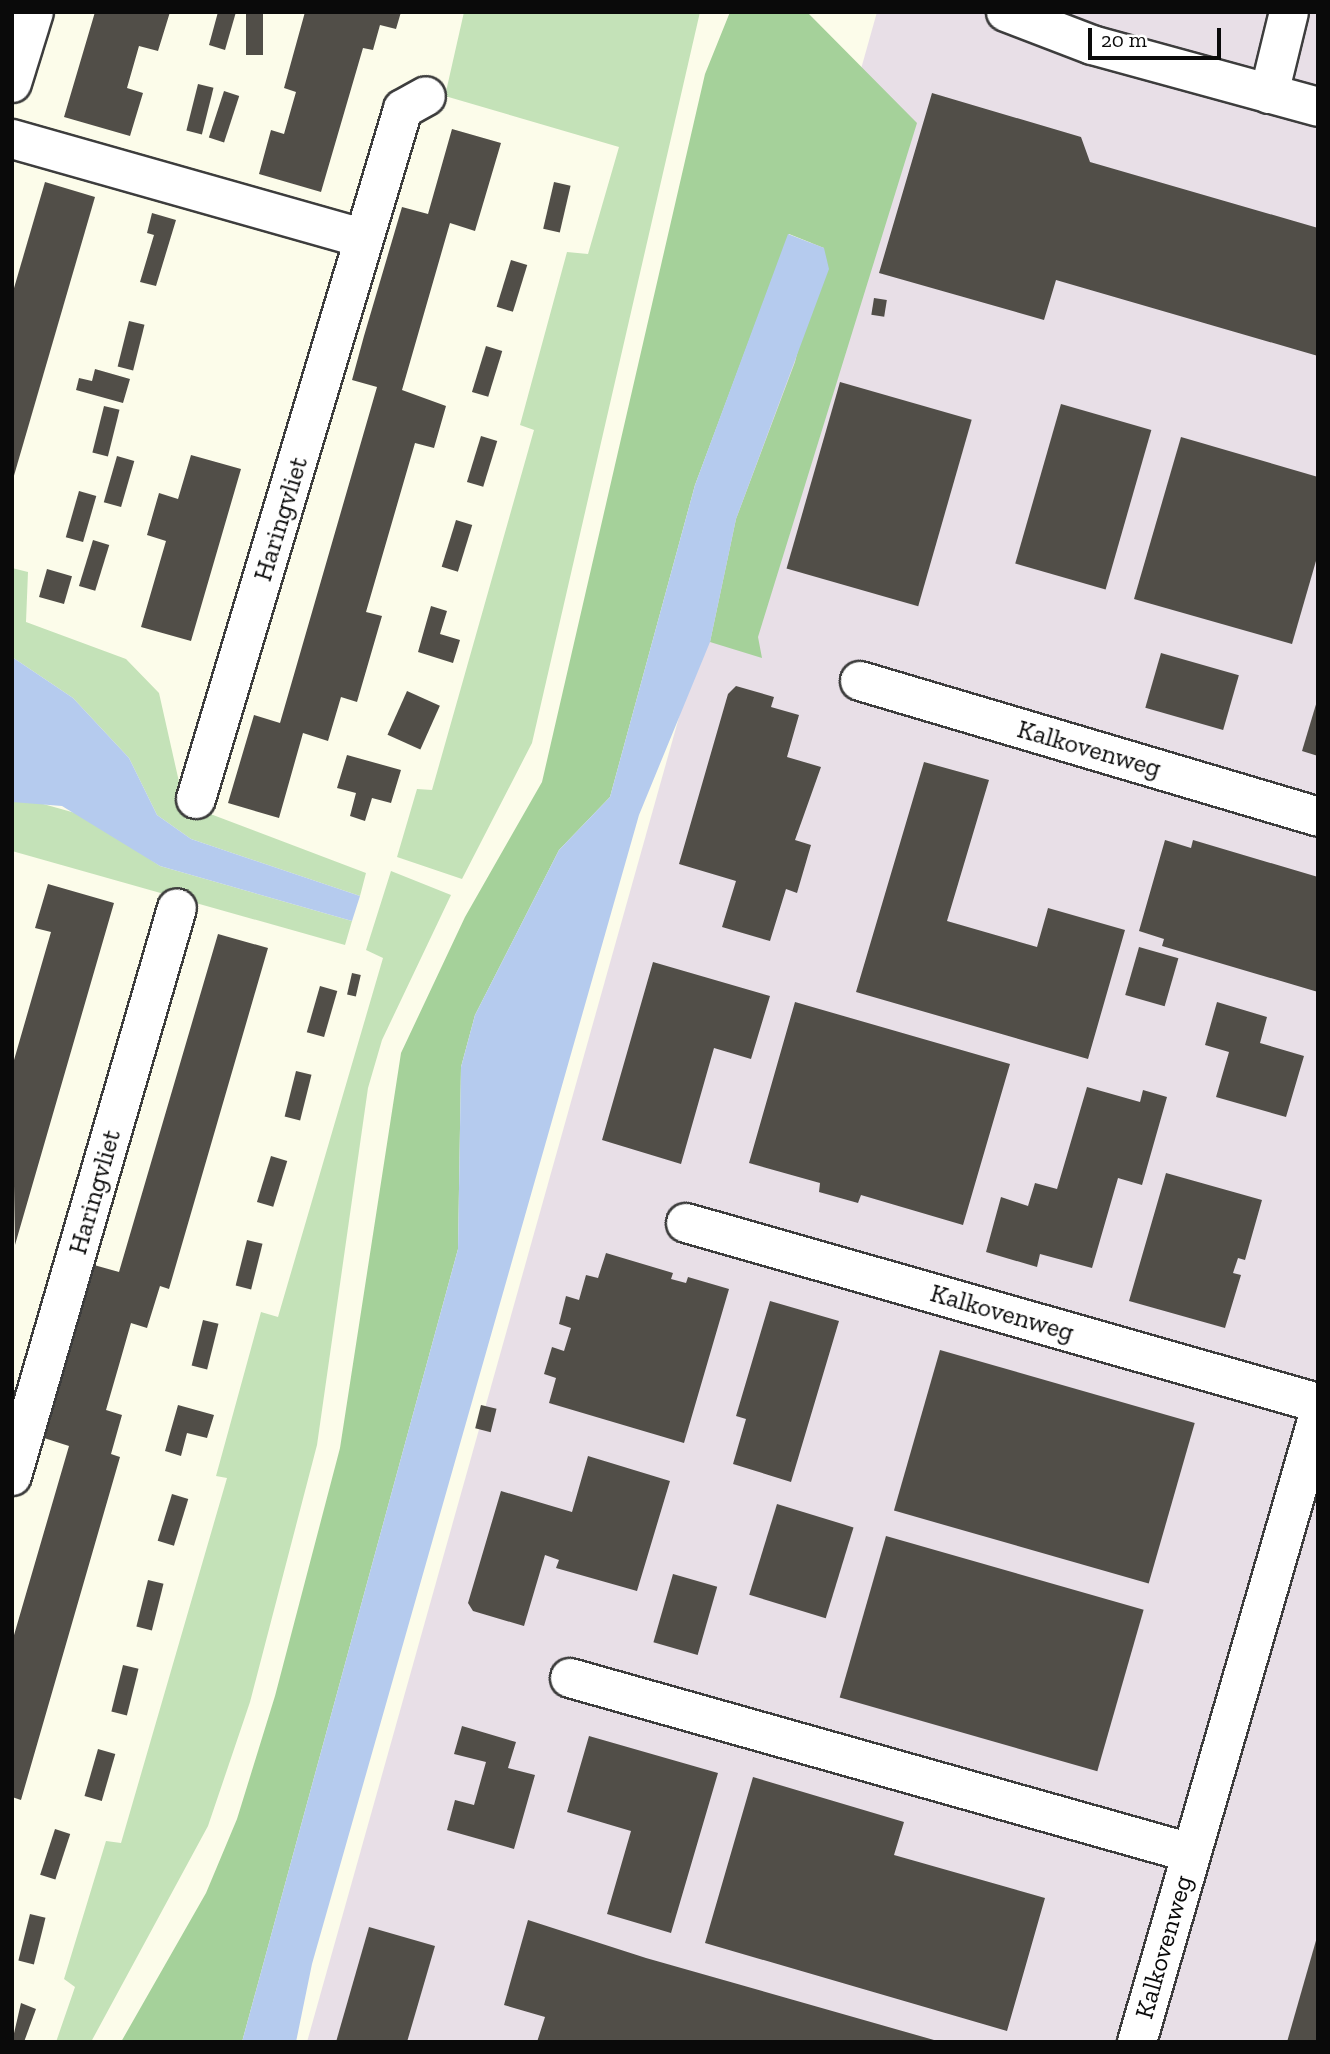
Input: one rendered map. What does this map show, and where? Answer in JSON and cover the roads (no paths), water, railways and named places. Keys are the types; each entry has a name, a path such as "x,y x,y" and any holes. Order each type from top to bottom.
{"street":[{"path":"12,83 34,12"},
{"path":"1006,12 1092,45 1318,107"},
{"path":"1269,94 1289,12"},
{"name":"Haringvliet","path":"196,799 362,238 403,109 426,96"},
{"path":"12,139 362,238"},
{"name":"Kalkovenweg","path":"860,681 1318,817"},
{"name":"Haringvliet","path":"12,1476 177,908"},
{"name":"Kalkovenweg","path":"686,1223 1318,1403"},
{"name":"Kalkovenweg","path":"1137,2042 1192,1853 1310,1476 1318,1417"},
{"name":"Kalkovenweg","path":"569,1678 1192,1853"}],"water":[{"path":"788,234 824,248 829,269 736,519 710,642 639,815 312,1964 296,2042 242,2042 458,1249 461,1067 475,1015 559,850 610,797 695,485"},
{"path":"12,657 73,698 129,758 157,815 191,839 360,896 352,921 160,866 62,806 12,802"}]}
